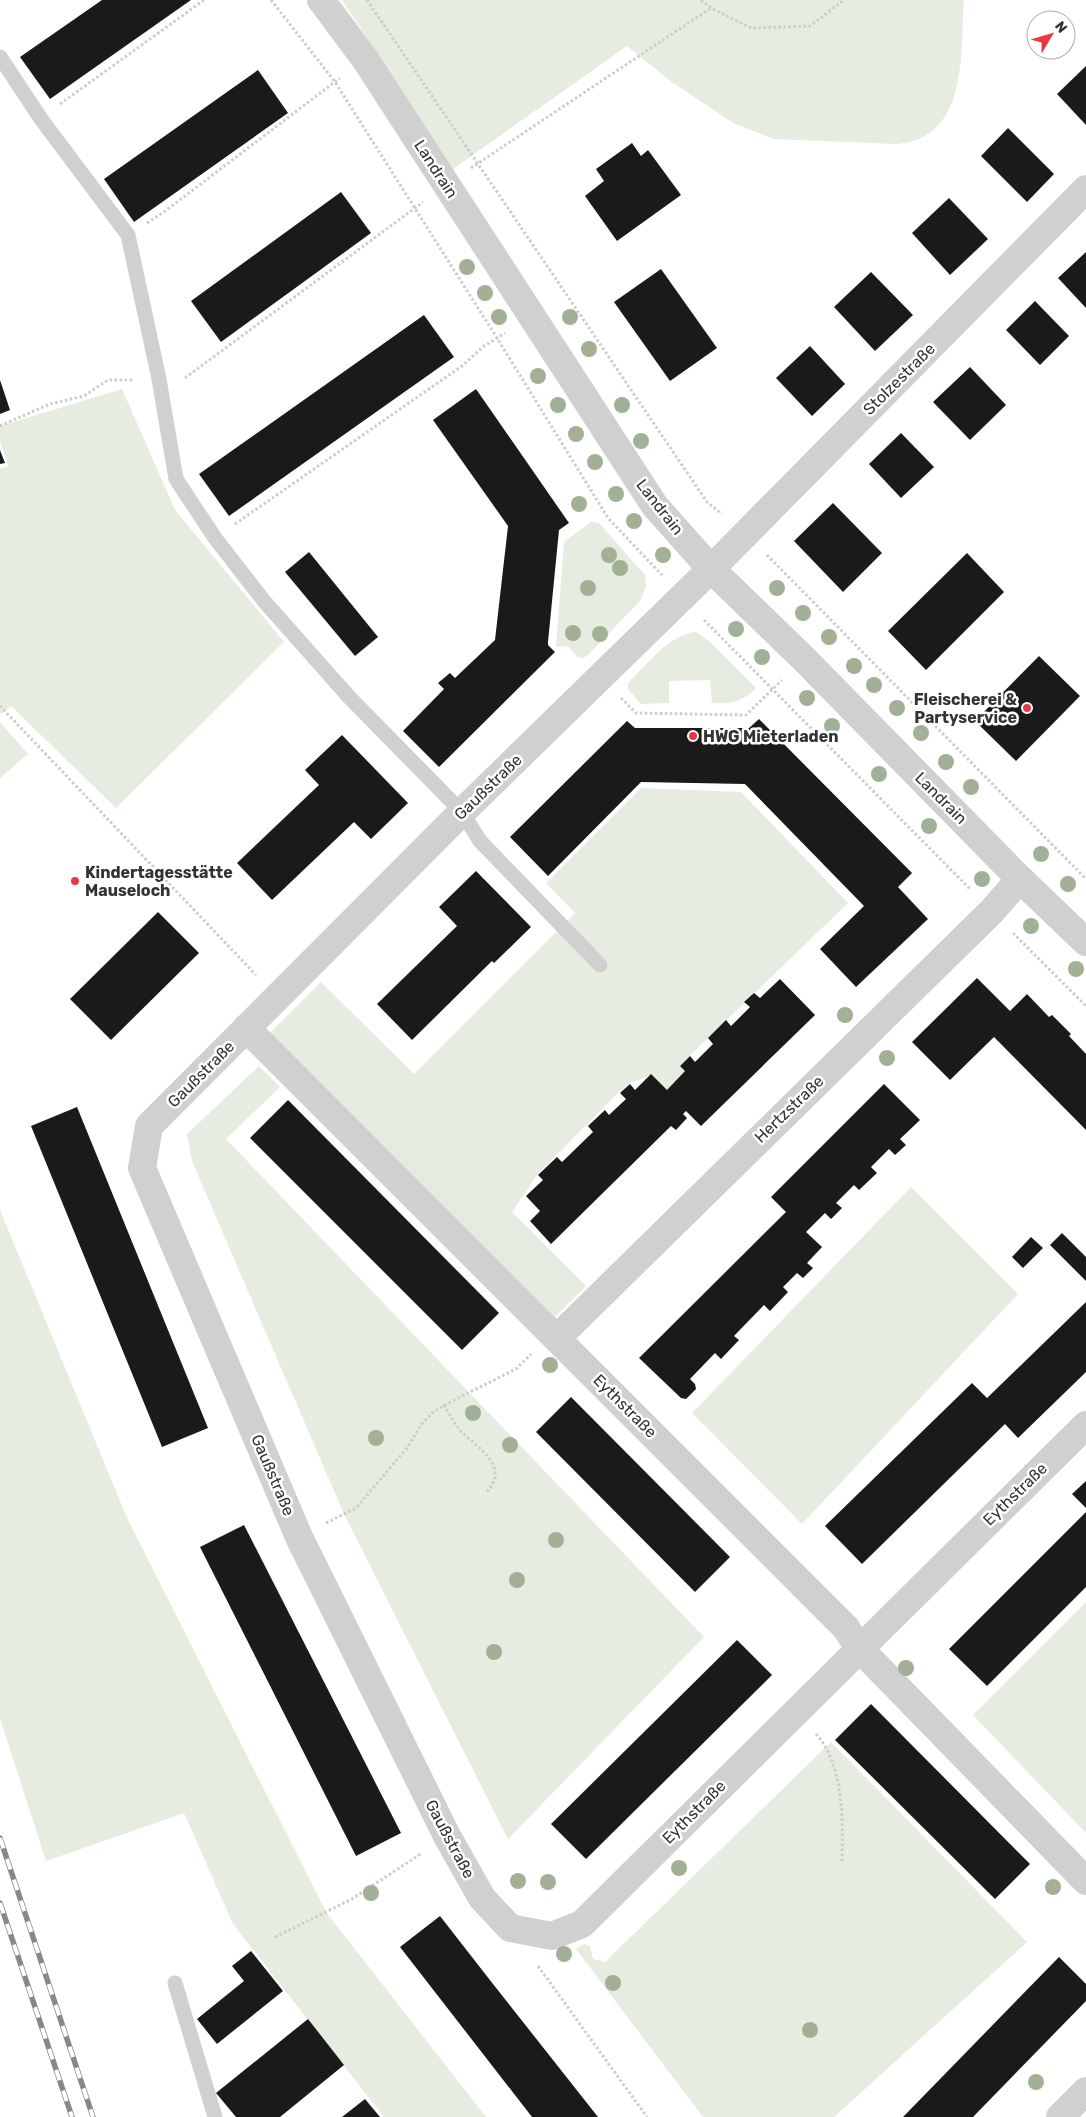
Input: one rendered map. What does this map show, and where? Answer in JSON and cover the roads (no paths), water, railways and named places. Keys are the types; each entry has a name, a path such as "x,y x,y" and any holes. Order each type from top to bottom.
{"street":[{"name":"Landrain","path":"321,0 365,59 655,506 711,569 804,659 1020,879 1086,942"},
{"name":"Stolzestraße","path":"711,569 1086,189"},
{"name":"Gaußstraße","path":"510,1928 482,1898 447,1836 299,1537 142,1168 149,1126 462,812 711,569"},
{"name":"Hertzstraße","path":"554,1336 992,911 1020,879"},
{"name":"Gaußstraße","path":"246,1028 554,1336"},
{"name":"Eythstraße","path":"554,1336 846,1628 859,1648 1086,1881"},
{"name":"Eythstraße","path":"510,1928 552,1936 582,1924 795,1711 1086,1425"},
{"path":"1060,2117 1086,2091"}],"lane":[{"path":"0,57 40,119 128,235 159,379 176,479 215,538 264,601 349,697 462,812 480,841 600,965"},
{"path":"175,1983 216,2117"}],"railway":[{"path":"0,1838 93,2117"},
{"path":"0,1903 72,2117"}],"place":[{"name":"Fleischerei & Partyservice","path":"1027,708"},
{"name":"HWG Mieterladen","path":"693,736"},
{"name":"Kindertagesstätte Mauseloch","path":"75,881"}]}
